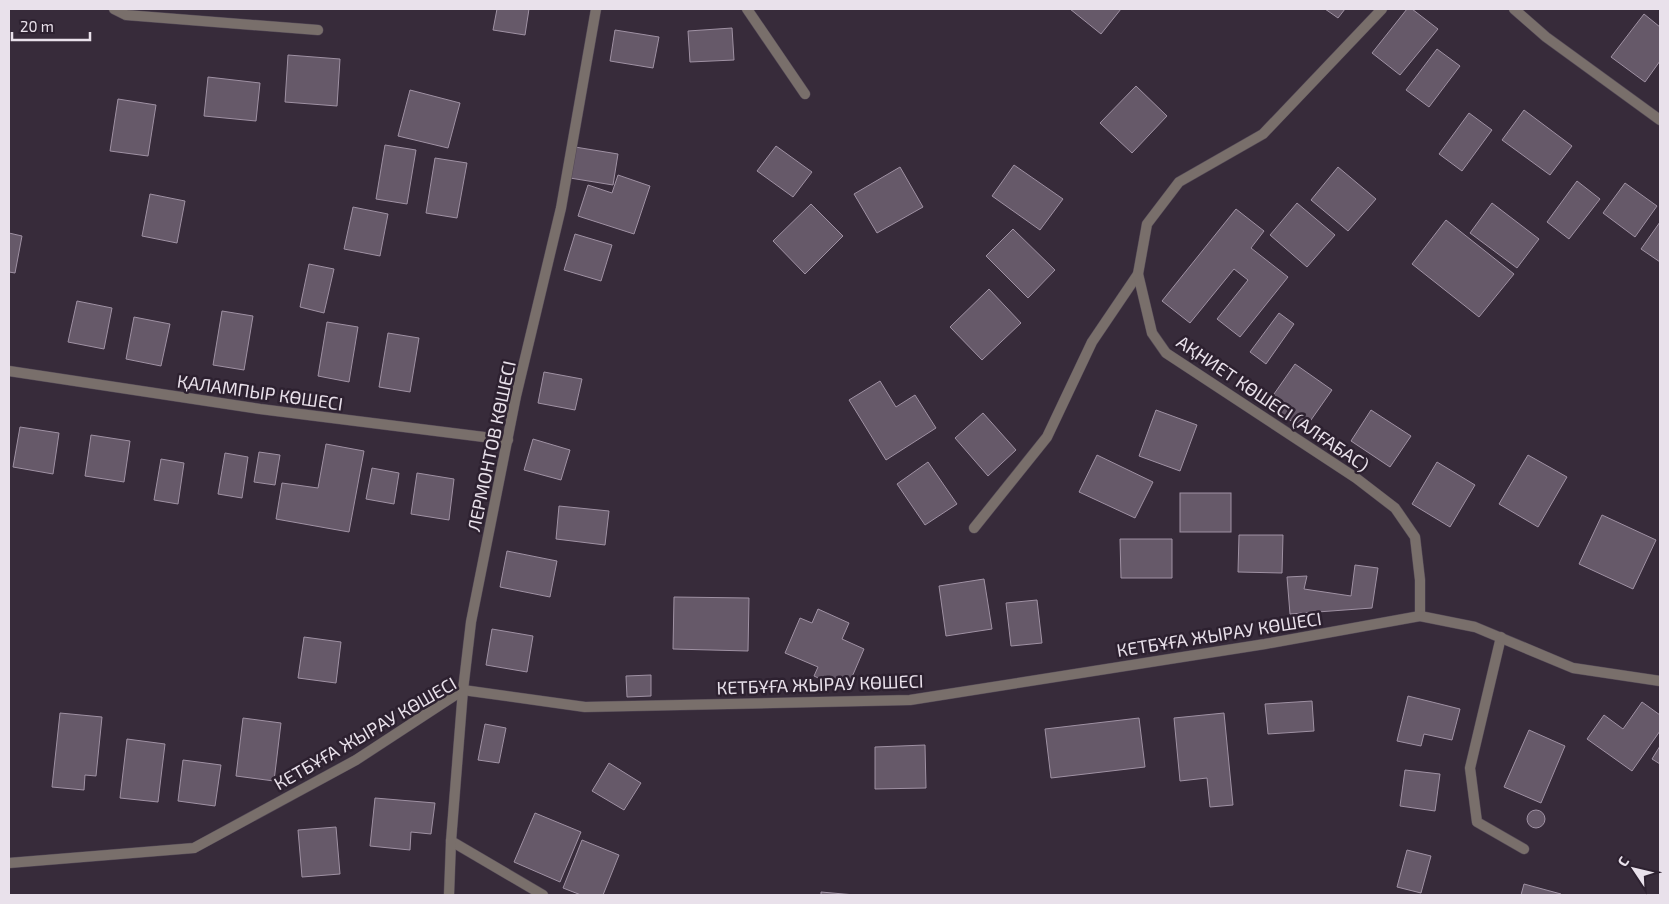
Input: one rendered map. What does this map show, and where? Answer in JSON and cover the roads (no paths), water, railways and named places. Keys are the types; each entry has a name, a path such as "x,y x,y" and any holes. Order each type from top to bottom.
{"street":[{"path":"114,9 126,15 318,30"},
{"name":"ЛЕРМОНТОВ КӨШЕСІ","path":"449,895 451,841 463,690 472,622 508,440 561,208 596,9"},
{"path":"747,9 805,94"},
{"name":"АҚНИЕТ КӨШЕСІ (АЛҒАБАС)","path":"1382,9 1263,134 1179,182 1147,224 1138,274 1152,333 1166,353 1356,478 1395,508 1415,537 1420,580 1420,616"},
{"path":"1514,9 1546,36 1660,120"},
{"path":"974,528 1047,437 1092,342 1138,274"},
{"name":"ҚАЛАМПЫР КӨШЕСІ","path":"9,372 260,409 508,440"},
{"name":"КЕТБҰҒА ЖЫРАУ КӨШЕСІ","path":"9,863 194,848 356,760 463,690 585,706 910,700 1265,644 1420,616 1475,627 1573,668 1660,681"},
{"path":"1501,637 1470,768 1477,822 1524,849"},
{"path":"451,841 543,895"}]}
